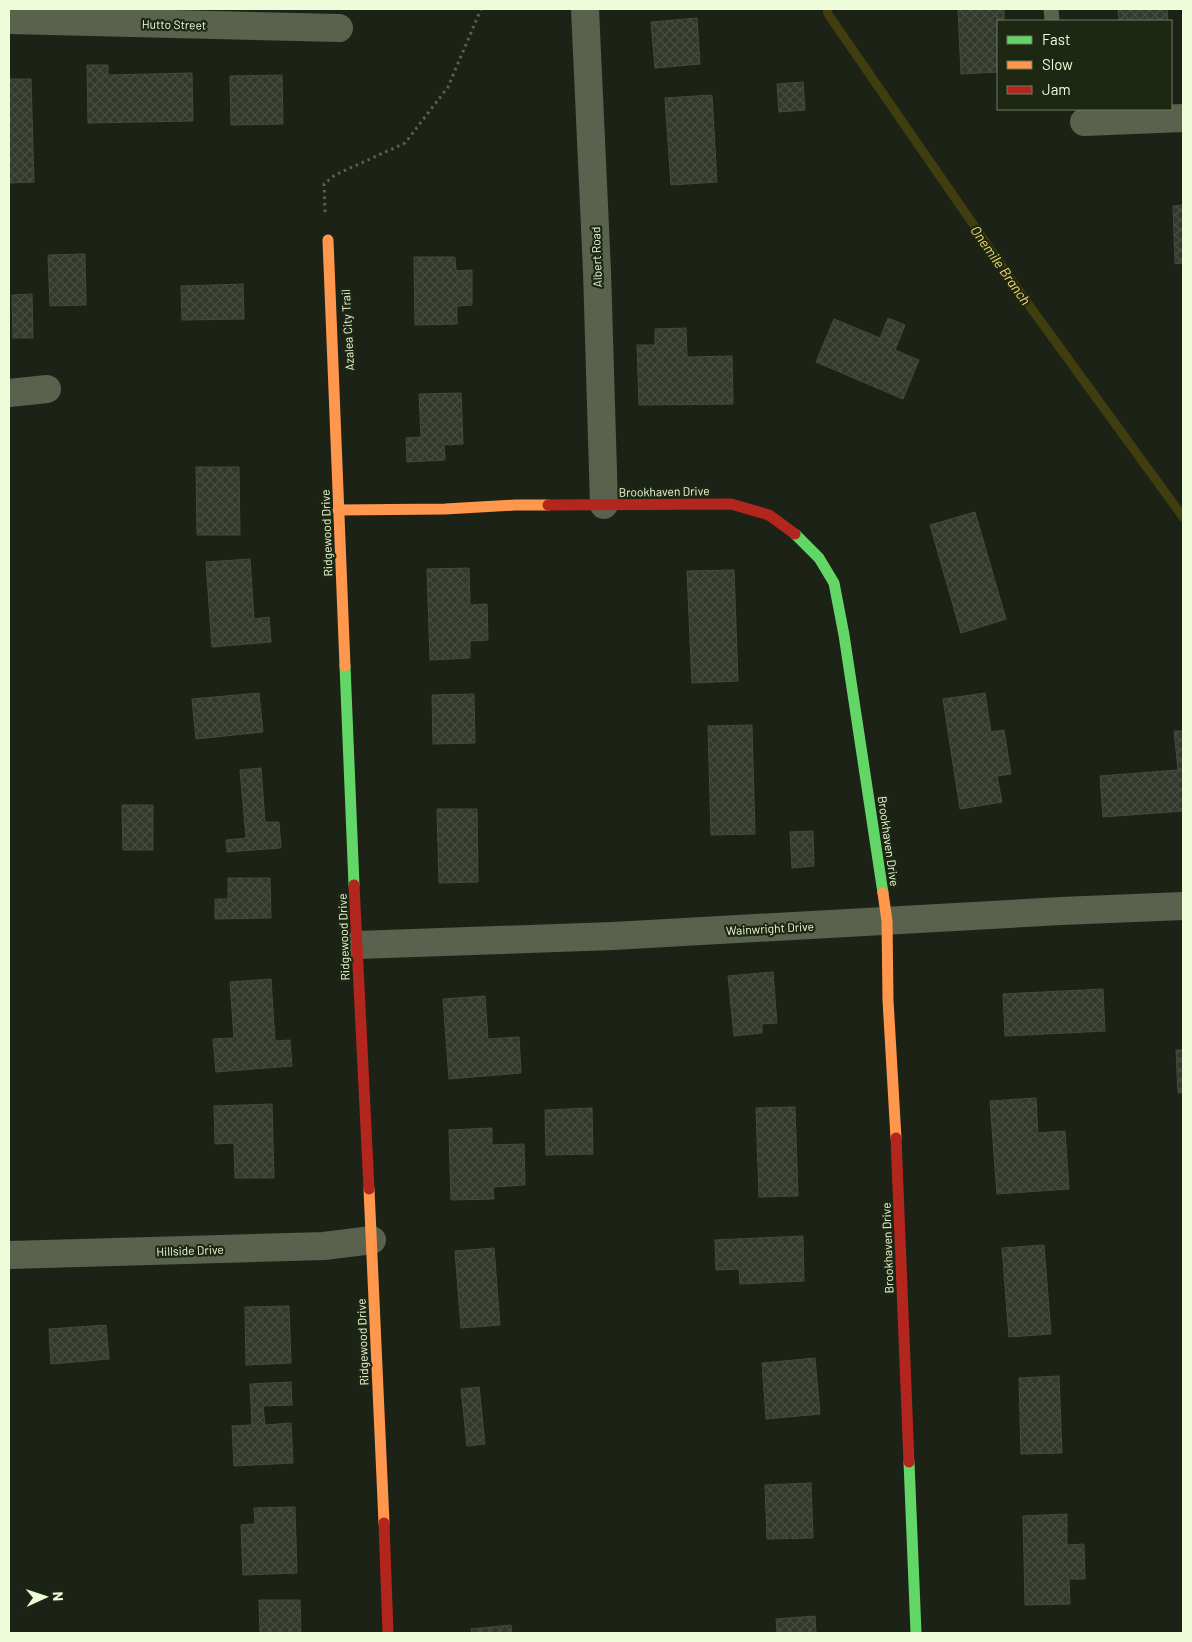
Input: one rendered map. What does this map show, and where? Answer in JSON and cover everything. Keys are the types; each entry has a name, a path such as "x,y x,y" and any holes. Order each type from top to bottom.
{"street":[{"name":"Albert Road","path":"585,9 597,271 604,505"},
{"name":"Hutto Street","path":"9,20 339,28"},
{"path":"1084,122 1183,118"},
{"name":"Ridgewood Drive","path":"328,240 338,510 388,1633"},
{"path":"9,393 46,389"},
{"name":"Brookhaven Drive","path":"338,510 445,509 515,505 732,504 769,516 793,532 818,558 834,583 865,770 887,922 888,1000 896,1135 916,1633"},
{"name":"Wainwright Drive","path":"357,945 613,936 1183,906"},
{"name":"Hillside Drive","path":"9,1255 324,1246 372,1240"}],"path":[{"path":"325,212 324,184 335,175 405,143 443,94 448,87 481,9"}],"building":[{"path":"958,9 1004,9 1004,20 997,20 997,72 961,74"},
{"path":"1118,9 1167,9 1168,20 1119,20"},
{"path":"697,18 700,64 655,68 651,22"},
{"path":"87,65 108,65 108,75 192,73 193,121 88,123"},
{"path":"282,75 283,124 231,125 230,76"},
{"path":"9,79 31,79 34,182 9,183"},
{"path":"803,82 805,110 779,112 777,84"},
{"path":"712,95 717,182 671,185 665,98"},
{"path":"1183,205 1183,263 1175,264 1173,206"},
{"path":"85,254 86,305 50,306 48,255"},
{"path":"414,257 455,257 456,271 472,270 472,305 457,306 457,324 415,325"},
{"path":"243,284 244,319 182,320 181,286"},
{"path":"32,294 33,338 13,338 12,295"},
{"path":"888,318 905,325 895,350 919,360 903,399 816,362 834,319 880,338"},
{"path":"686,328 687,357 732,356 733,404 639,405 637,345 655,345 655,329"},
{"path":"461,393 463,444 444,445 445,460 407,462 406,438 421,437 419,394"},
{"path":"196,467 239,467 240,535 197,535"},
{"path":"975,512 1006,619 961,633 930,525"},
{"path":"250,559 254,619 269,617 271,642 212,647 206,562"},
{"path":"469,568 470,605 487,604 488,640 470,641 470,658 430,660 427,569"},
{"path":"734,570 738,681 692,683 687,571"},
{"path":"259,693 263,732 196,739 192,699"},
{"path":"985,693 991,732 1004,730 1011,774 997,776 1002,802 960,809 943,699"},
{"path":"474,694 475,743 433,744 432,695"},
{"path":"752,725 755,834 711,835 708,726"},
{"path":"1174,731 1183,731 1183,811 1103,817 1100,776 1178,770"},
{"path":"261,768 265,822 279,822 281,848 227,852 226,840 246,838 240,770"},
{"path":"122,805 153,805 153,850 123,850"},
{"path":"437,809 477,809 478,882 439,883"},
{"path":"813,831 814,866 792,868 790,832"},
{"path":"228,878 270,878 271,918 215,919 215,899 228,899"},
{"path":"773,972 777,1023 762,1024 762,1033 734,1036 728,976"},
{"path":"271,979 275,1041 290,1040 292,1066 216,1072 213,1039 234,1038 230,982"},
{"path":"1103,989 1105,1031 1005,1036 1003,994"},
{"path":"485,996 488,1039 519,1037 521,1073 449,1079 443,999"},
{"path":"1176,1050 1183,1050 1183,1093 1178,1093"},
{"path":"1036,1098 1038,1133 1065,1131 1069,1189 997,1194 990,1101"},
{"path":"272,1104 274,1178 235,1178 234,1143 215,1144 214,1106"},
{"path":"795,1107 798,1196 759,1197 756,1108"},
{"path":"592,1108 593,1154 546,1155 545,1110"},
{"path":"492,1128 492,1145 524,1144 525,1185 493,1187 494,1199 451,1200 449,1130"},
{"path":"803,1236 804,1281 740,1284 739,1269 716,1270 715,1240"},
{"path":"1044,1245 1051,1334 1009,1337 1002,1248"},
{"path":"494,1248 500,1325 461,1328 455,1251"},
{"path":"289,1306 291,1363 246,1365 245,1307"},
{"path":"106,1325 109,1359 51,1364 49,1329"},
{"path":"815,1358 820,1414 766,1419 762,1363"},
{"path":"1059,1376 1062,1453 1021,1454 1019,1378"},
{"path":"291,1382 292,1405 263,1406 265,1425 291,1423 293,1463 234,1466 232,1426 252,1425 250,1384"},
{"path":"479,1387 485,1444 467,1446 461,1389"},
{"path":"811,1483 813,1538 767,1539 765,1485"},
{"path":"295,1507 297,1573 243,1575 241,1525 255,1524 254,1508"},
{"path":"1067,1514 1067,1545 1084,1544 1085,1579 1069,1579 1070,1604 1025,1605 1023,1516"},
{"path":"259,1600 300,1600 301,1633 260,1633"},
{"path":"815,1616 816,1633 777,1633 776,1619"},
{"path":"511,1625 512,1633 472,1633 471,1629"}],"waterway":[{"name":"Onemile Branch","path":"827,9 828,14 1031,308 1183,517"}],"traffic: fast":[{"path":"795,534 819,558 834,583 844,635 883,893"},
{"path":"345,666 354,885"},
{"path":"909,1462 916,1633"}],"traffic: slow":[{"path":"328,240 345,666"},
{"path":"338,510 445,509 548,505"},
{"path":"883,893 887,921 888,1000 896,1138"},
{"path":"369,1189 384,1523"}],"traffic: jam":[{"path":"548,505 731,504 769,515 795,534"},
{"path":"354,885 369,1189"},
{"path":"896,1138 909,1462"},
{"path":"384,1523 388,1633"}]}
